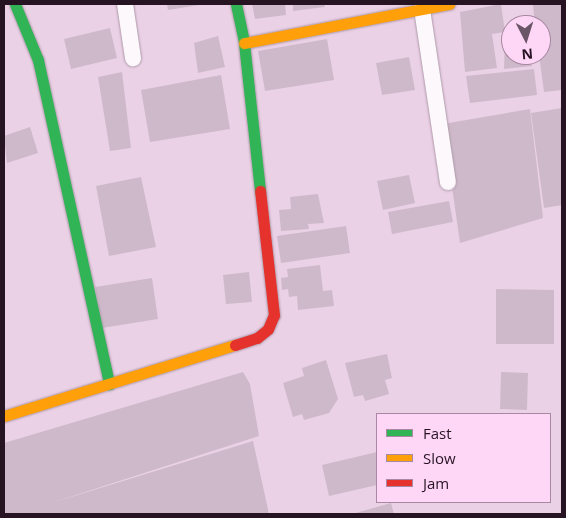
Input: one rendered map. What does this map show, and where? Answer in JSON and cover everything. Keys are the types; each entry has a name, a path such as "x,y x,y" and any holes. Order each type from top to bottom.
{"street":[{"path":"16,4 38,60 109,384"},
{"path":"125,4 134,58"},
{"path":"4,416 257,338 268,329 274,315 244,43 236,4"},
{"path":"244,43 449,4"},
{"path":"422,9 448,182"}],"building":[{"path":"167,4 199,4 199,5 168,10"},
{"path":"252,4 285,4 286,15 255,19"},
{"path":"293,4 324,4 325,7 293,11"},
{"path":"501,4 503,15 501,15 501,33 492,34 497,68 465,72 460,12"},
{"path":"562,4 562,90 544,92 540,65 551,65 551,15 534,15 533,5"},
{"path":"110,28 117,58 71,69 64,39"},
{"path":"218,36 225,67 198,73 194,43"},
{"path":"327,39 334,80 265,91 258,51"},
{"path":"409,57 415,90 382,95 376,63"},
{"path":"504,65 532,65 532,66 504,69"},
{"path":"534,69 537,95 470,103 466,76"},
{"path":"122,72 131,148 110,151 98,77"},
{"path":"221,75 230,129 150,142 141,90"},
{"path":"562,108 562,205 544,208 531,113"},
{"path":"530,109 543,218 460,243 443,124"},
{"path":"30,127 38,153 7,163 4,136"},
{"path":"409,175 415,203 383,210 377,181"},
{"path":"141,177 156,247 109,256 96,186"},
{"path":"318,194 324,223 308,224 309,229 281,231 279,210 291,209 290,197"},
{"path":"449,201 453,222 392,234 388,212"},
{"path":"346,226 350,253 281,263 277,236"},
{"path":"320,265 323,291 332,290 334,306 298,310 297,296 289,297 288,289 282,290 281,278 288,277 287,269"},
{"path":"249,272 252,302 226,304 223,275"},
{"path":"152,278 158,319 102,328 95,287"},
{"path":"496,289 554,290 554,344 496,344"},
{"path":"387,354 392,378 385,380 389,394 365,401 363,395 354,397 345,363"},
{"path":"326,360 338,399 329,413 304,420 302,414 293,417 283,383 304,376 302,368"},
{"path":"243,372 250,384 259,436 48,504 253,441 269,514 4,514 4,443"},
{"path":"501,372 528,373 527,410 500,409"},
{"path":"376,452 376,485 329,496 322,465"},
{"path":"391,503 394,514 352,514"}],"traffic: fast":[{"path":"15,4 38,60 109,384"},
{"path":"236,4 244,43 260,191"}],"traffic: slow":[{"path":"244,43 449,4"},
{"path":"4,416 235,345"}],"traffic: jam":[{"path":"235,345 257,338 268,329 274,315 260,191"}]}
